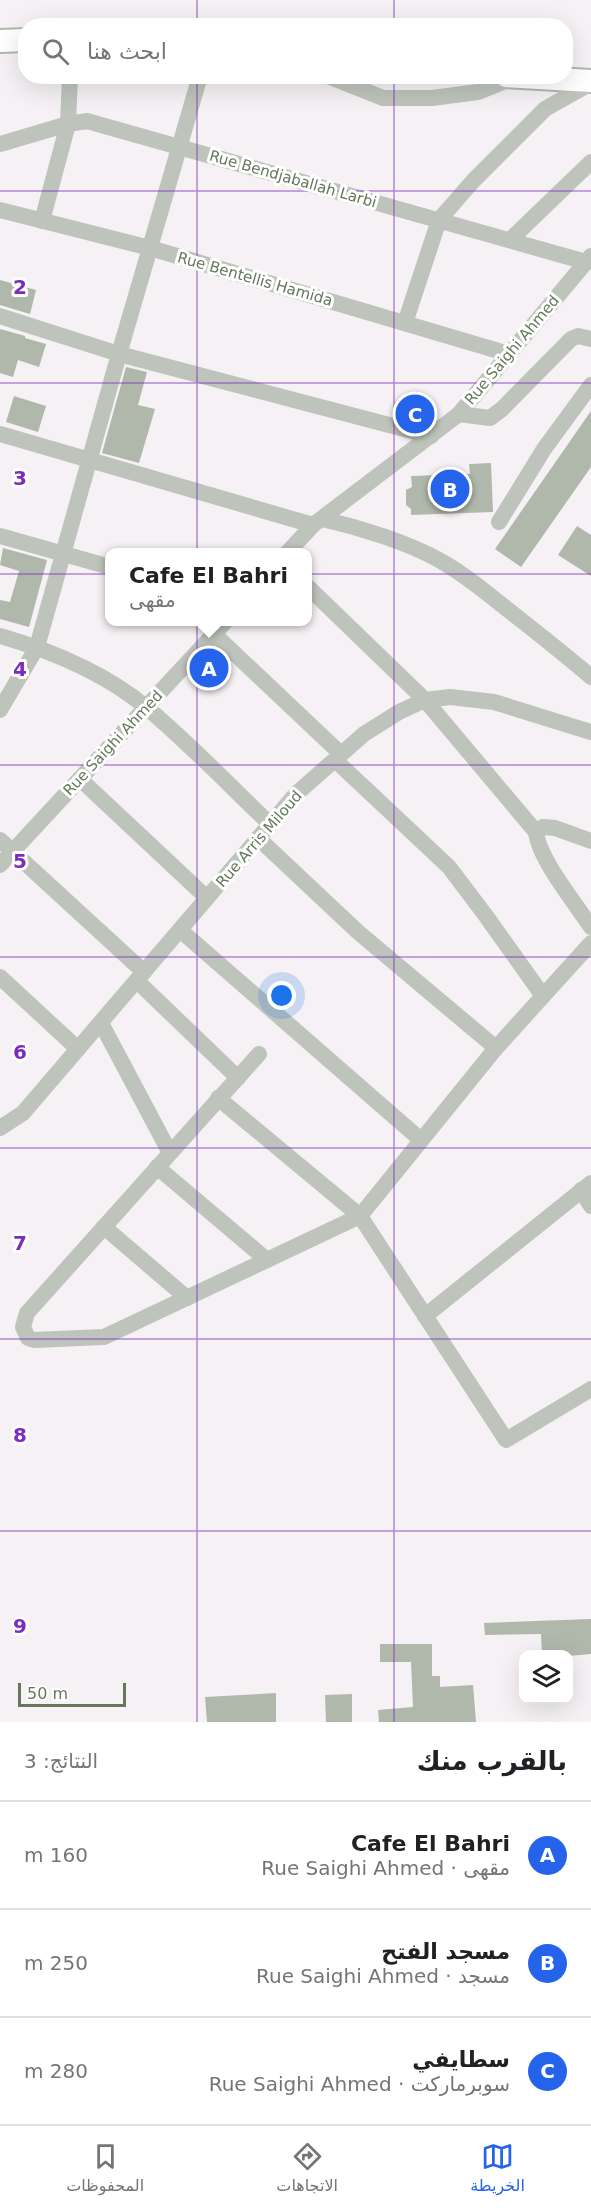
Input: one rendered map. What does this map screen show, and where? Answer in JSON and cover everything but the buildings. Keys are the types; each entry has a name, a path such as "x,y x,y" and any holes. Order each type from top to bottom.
{"street":[{"path":"0,41 18,40"},
{"path":"573,81 591,82"},
{"path":"405,323 439,220 545,109 591,82"},
{"path":"42,221 68,124 70,84"},
{"path":"0,710 37,647 198,84"},
{"path":"348,84 382,98 432,98 478,92 498,84"},
{"name":"Rue Bendjaballah Larbi","path":"0,144 68,124 87,121 510,240 588,259"},
{"path":"510,240 590,166"},
{"name":"Rue Bentellis Hamida","path":"0,210 150,248 509,354"},
{"name":"Rue Saighi Ahmed","path":"292,548 317,522 459,414 588,259"},
{"path":"0,316 119,354 430,436"},
{"path":"459,414 490,418 502,409 571,339 578,336 591,339"},
{"path":"499,522 544,449 591,385"},
{"path":"0,434 317,522 339,522 406,545 438,560 481,588 591,677"},
{"path":"0,536 105,566"},
{"path":"312,591 425,700 536,832 537,841 544,856 591,927"},
{"name":"Rue Saighi Ahmed","path":"0,865 221,626"},
{"path":"214,634 449,867 543,996"},
{"path":"0,636 37,647 79,666 146,707 270,824"},
{"name":"Rue Arris Miloud","path":"0,1128 23,1113 296,795 364,734 399,712 425,700 450,697 494,702 591,732"},
{"path":"80,779 207,898"},
{"path":"536,832 543,827 555,828 591,841"},
{"path":"258,838 358,933 496,1048"},
{"path":"0,840 140,976 238,1078"},
{"path":"180,930 421,1140"},
{"path":"259,1054 27,1313 23,1327 28,1338 34,1340 104,1337 360,1216 496,1048 591,943"},
{"path":"0,976 78,1049"},
{"path":"100,1023 170,1153"},
{"path":"218,1098 360,1216 506,1440 591,1389"},
{"path":"157,1167 267,1260"},
{"path":"425,1316 586,1187 591,1206"},
{"path":"104,1227 187,1298"}],"place":[{"name":"سطايفي","path":"415,414"},
{"name":"مسجد الفتح","path":"450,489"},
{"name":"Cafe El Bahri","path":"209,668"}]}
